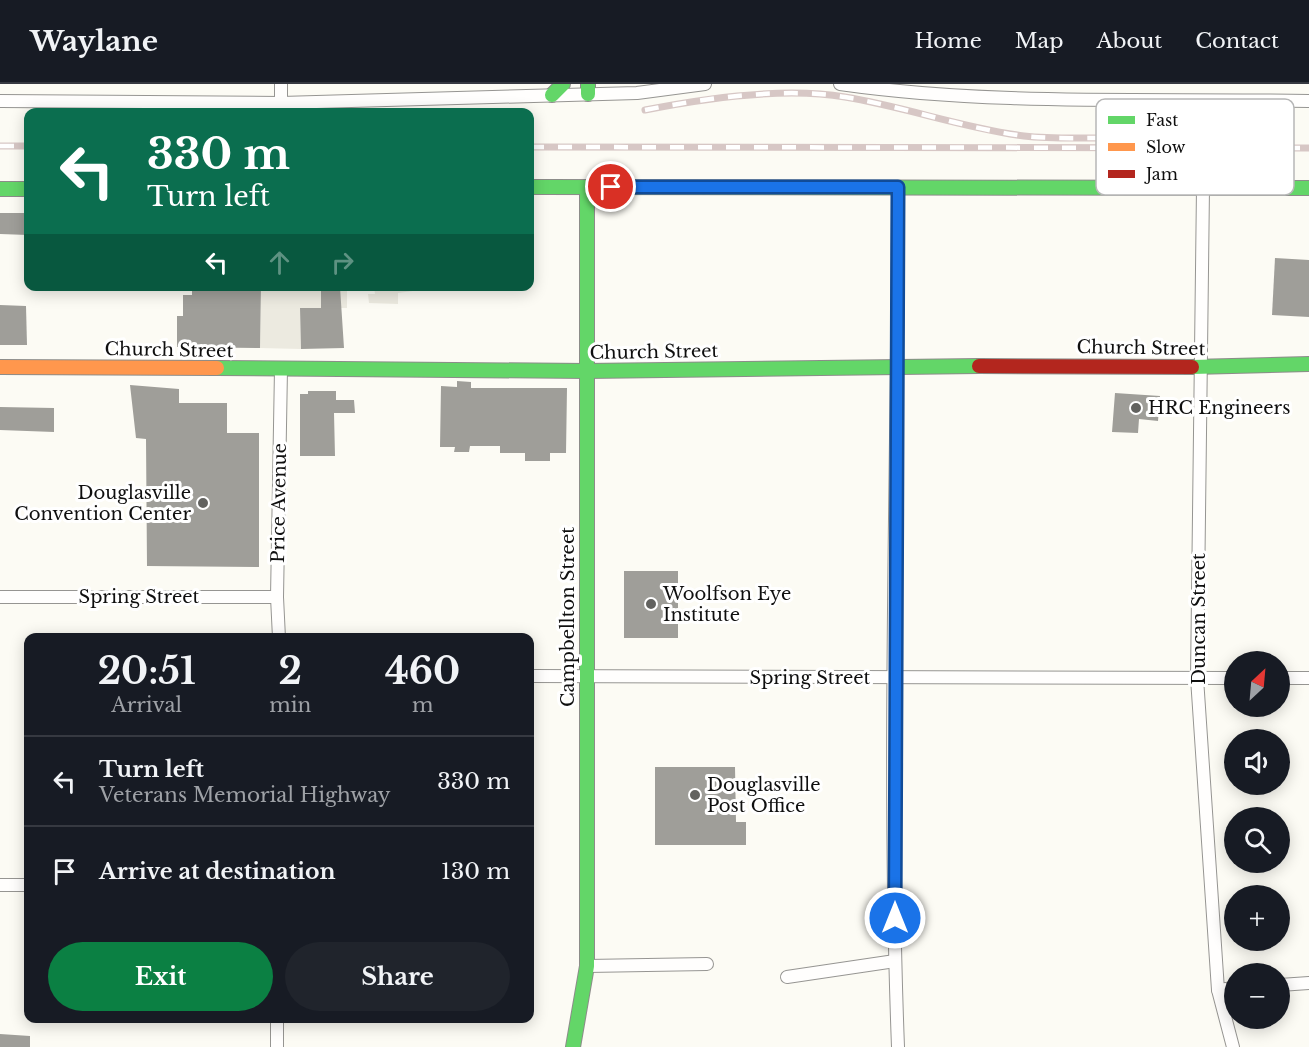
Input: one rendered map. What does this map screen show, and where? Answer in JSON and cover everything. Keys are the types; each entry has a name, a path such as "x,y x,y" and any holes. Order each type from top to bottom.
{"main road":[{"path":"552,95 563,84"},
{"path":"534,187 1096,188"},
{"name":"Campbellton Street","path":"573,1047 587,966 587,187"},
{"path":"0,189 24,189"},
{"name":"Church Street","path":"0,367 587,371 897,366 1201,367 1309,364"}],"street":[{"path":"281,84 281,103"},
{"path":"0,100 207,108 281,103 552,95 588,89 637,93 705,84"},
{"path":"840,84 874,86 918,95 1096,100"},
{"path":"1294,101 1309,101"},
{"path":"898,187 894,678 895,962 898,1047"},
{"name":"Duncan Street","path":"1203,195 1197,678 1218,990 1233,1047"},
{"name":"Price Avenue","path":"279,633 277,597 281,369"},
{"name":"Spring Street","path":"0,597 277,597"},
{"name":"Spring Street","path":"534,676 1224,678"},
{"path":"1290,678 1309,678"},
{"path":"0,885 24,885"},
{"path":"787,977 895,962"},
{"path":"587,966 707,964"},
{"path":"1290,984 1309,983"},
{"path":"1218,990 1224,989"},
{"path":"277,1023 277,1047"}],"shaded area":[{"path":"261,291 347,291 347,308 300,308 301,349 260,348"},
{"path":"375,291 413,291 398,293 398,304 369,303 368,294 375,294"}],"building":[{"path":"0,213 24,213 24,235 0,234"},
{"path":"1275,258 1309,260 1309,317 1272,315"},
{"path":"192,291 261,291 260,348 177,347 177,316 183,316 183,295 192,295"},
{"path":"321,291 340,291 344,348 301,349 300,308 321,308"},
{"path":"0,305 26,306 27,345 0,345"},
{"path":"457,381 471,382 471,388 567,388 566,453 550,453 550,461 525,461 525,453 500,453 500,446 470,446 469,452 454,452 455,447 440,447 441,386 457,387"},
{"name":"Douglasville Convention Center","path":"130,385 179,389 179,403 227,403 227,433 259,433 259,567 147,566 146,439 136,438"},
{"path":"308,391 336,391 336,400 354,400 355,413 334,413 335,456 300,456 300,394 308,394"},
{"name":"HRC Engineers","path":"1115,393 1160,396 1158,421 1139,419 1138,433 1112,432"},
{"path":"0,407 54,408 54,432 0,430"},
{"name":"Woolfson Eye Institute","path":"624,571 678,571 678,638 624,638"},
{"name":"Douglasville Post Office","path":"655,767 735,767 736,822 746,822 746,845 655,845"},
{"path":"0,1034 30,1036 30,1047 0,1047"}],"railway":[{"path":"645,110 745,95 821,94 868,101 979,128 1024,136 1096,138"},
{"path":"0,146 24,146"},
{"path":"534,147 1096,148"},
{"path":"1294,148 1309,148"}],"traffic: fast":[{"path":"552,95 563,84"},
{"path":"588,84 588,94"},
{"path":"534,187 1096,188"},
{"path":"573,1047 587,966 587,187"},
{"path":"1294,188 1309,188"},
{"path":"0,189 24,189"},
{"path":"1192,367 1309,364"},
{"path":"217,368 587,371 979,366"}],"traffic: slow":[{"path":"0,367 217,368"}],"traffic: jam":[{"path":"979,366 1192,367"}],"place":[{"name":"HRC Engineers","path":"1136,408"},
{"name":"Douglasville Convention Center","path":"203,503"},
{"name":"Woolfson Eye Institute","path":"651,604"},
{"name":"Douglasville Post Office","path":"695,795"}],"route":[{"path":"611,187 898,187 894,678 895,918"}]}
